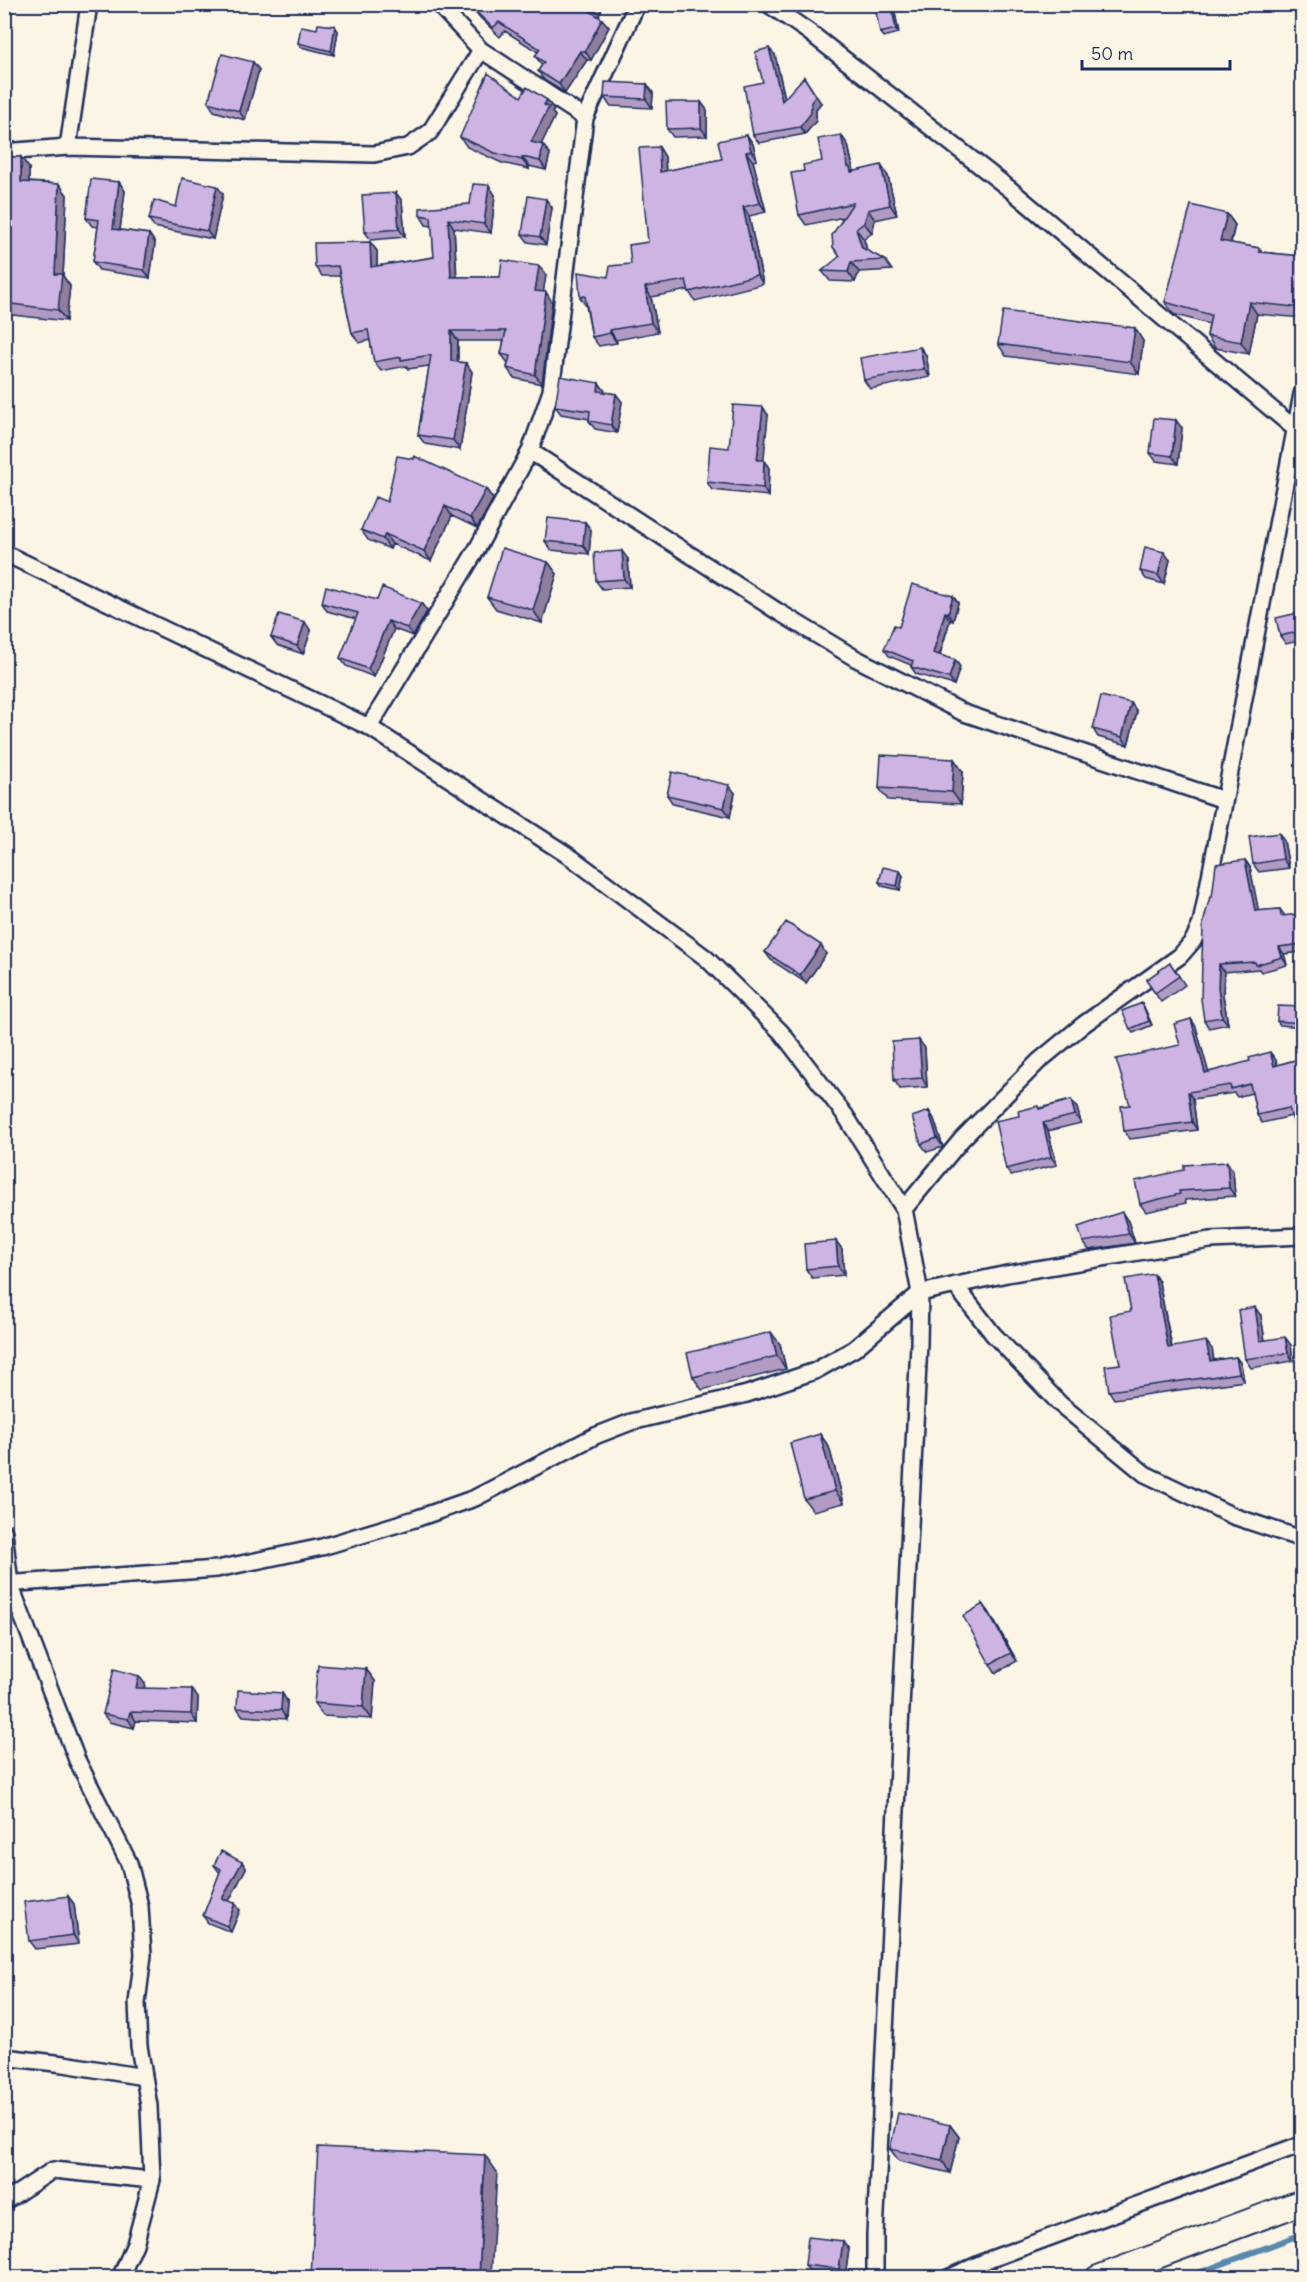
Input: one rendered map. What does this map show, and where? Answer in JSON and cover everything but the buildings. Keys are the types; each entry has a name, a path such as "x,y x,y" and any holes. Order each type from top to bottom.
{"main road":[{"path":"1098,2277 1302,2202"}],"street":[{"path":"68,147 89,4"},
{"path":"438,4 482,50 585,118"},
{"path":"369,727 472,559 530,451 551,391 585,118 637,4"},
{"path":"768,4 809,32 1011,190 1298,431"},
{"path":"4,152 68,147 374,154 408,147 430,132 482,50"},
{"path":"904,1209 962,1138 1039,1061 1084,1024 1180,956 1193,941 1201,924 1298,431 1302,394"},
{"path":"530,451 777,611 855,658 944,703 964,713 1224,800"},
{"path":"4,553 369,727 572,858 706,957 781,1032 845,1115 904,1209 920,1293 920,1344 874,2277"},
{"path":"7,1584 217,1569 322,1547 475,1498 596,1436 631,1422 747,1394 815,1371 854,1348 920,1293 1007,1274 1210,1240 1302,1236"},
{"path":"955,1285 993,1334 1060,1404 1145,1474 1233,1516 1302,1539"},
{"path":"4,1532 7,1584 77,1760 129,1863 140,1906 143,1955 137,2003 139,2046 149,2106 152,2180 135,2244 120,2277"},
{"path":"4,2057 144,2077"},
{"path":"948,2277 1302,2144"},
{"path":"4,2202 53,2170 152,2180"}],"waterway":[{"path":"1185,2278 1302,2234"}]}
